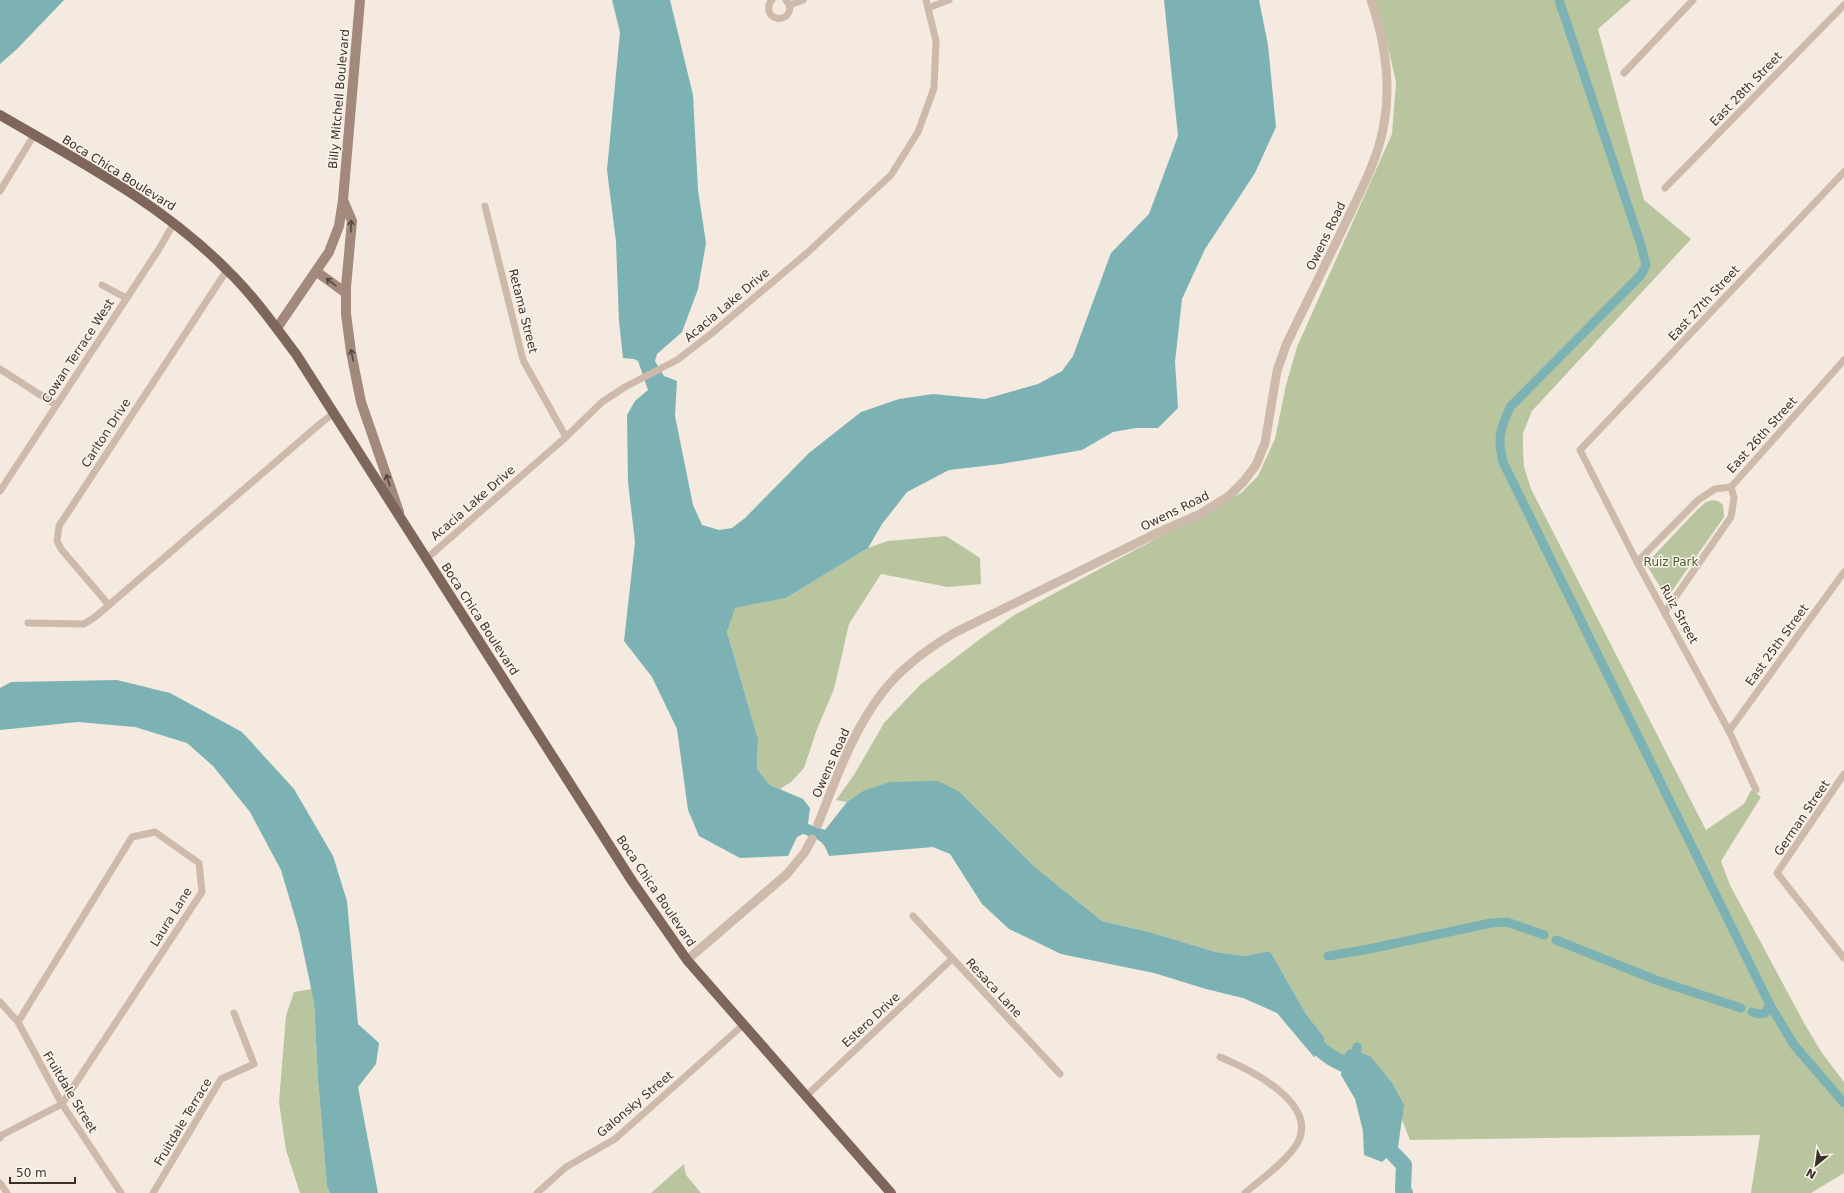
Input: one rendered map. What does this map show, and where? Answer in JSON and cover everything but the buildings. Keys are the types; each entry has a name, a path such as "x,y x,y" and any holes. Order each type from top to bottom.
{"main road":[{"name":"Billy Mitchell Boulevard","path":"276,328 317,272 329,252 339,226 343,200 360,0"},
{"name":"Boca Chica Boulevard","path":"0,115 150,205 174,223 227,270 247,291 296,354 632,881 687,960 805,1097 891,1193"},
{"name":"Billy Mitchell Boulevard","path":"343,200 352,221 346,293 346,314 351,352 361,402 400,517"},
{"path":"317,272 346,293"}],"street":[{"path":"772,0 769,4 769,12 771,16 779,20 787,17 790,9 788,2 803,0"},
{"name":"Acacia Lake Drive","path":"426,559 566,437 602,402 625,387 677,360 711,334 807,253 891,175 918,132 934,88 936,41 926,0"},
{"path":"928,8 949,0"},
{"name":"Owens Road","path":"818,824 844,759 860,727 882,693 924,652 961,629 1158,532 1200,514 1229,496 1244,481 1256,465 1265,444 1276,371 1362,188 1375,157 1383,129 1387,101 1386,59 1379,25 1371,0"},
{"path":"1624,74 1693,0"},
{"name":"East 28th Street","path":"1665,188 1844,5"},
{"path":"0,191 34,135"},
{"name":"East 27th Street","path":"1580,450 1844,172"},
{"name":"Retama Street","path":"485,206 523,360 566,437"},
{"name":"Cowan Terrace West","path":"0,491 174,223"},
{"name":"Carlton Drive","path":"109,606 61,549 57,542 59,526 227,270"},
{"path":"102,285 126,298"},
{"name":"East 26th Street","path":"1637,562 1698,500 1715,488 1731,487 1844,360"},
{"path":"0,369 56,405"},
{"path":"28,623 84,624 95,617 334,413"},
{"name":"Ruiz Street","path":"1580,450 1637,562 1666,612 1729,731 1756,790"},
{"path":"1666,612 1731,517 1734,498 1731,487"},
{"name":"East 25th Street","path":"1729,731 1844,572"},
{"name":"German Street","path":"1844,774 1777,873 1844,958"},
{"name":"Laura Lane","path":"18,1022 132,837 155,832 199,863 202,892 62,1104"},
{"path":"687,960 788,874 805,852 812,839"},
{"name":"Resaca Lane","path":"914,916 952,959 1060,1074"},
{"name":"Estero Drive","path":"805,1097 952,959"},
{"name":"Fruitdale Street","path":"0,1002 18,1022 62,1104 121,1193"},
{"name":"Fruitdale Terrace","path":"153,1193 221,1080 254,1064 234,1013"},
{"name":"Galonsky Street","path":"537,1193 566,1167 615,1139 743,1025"},
{"path":"1220,1057 1247,1068 1265,1080 1284,1096 1295,1109 1300,1121 1300,1134 1295,1146 1245,1193"},
{"path":"0,1138 2,1135 62,1104"},
{"path":"0,1183 7,1193"}],"green space":[{"path":"1375,0 1631,0 1598,29 1644,200 1691,239 1532,411 1523,433 1524,467 1531,489 1706,830 1744,804 1751,790 1761,797 1721,861 1730,885 1804,1023 1822,1053 1844,1082 1844,1173 1811,1193 1751,1193 1760,1135 1410,1140 1399,1112 1349,1049 1343,1056 1325,1046 1324,1037 1306,1014 1270,951 1245,956 1216,952 1149,932 1102,921 1036,868 960,792 863,791 847,802 836,800 854,775 884,723 920,685 980,639 1016,614 1241,493 1258,476 1275,439 1286,385 1297,347 1392,134 1396,82 1383,26"},
{"name":"Ruiz Park","path":"1712,500 1718,501 1723,505 1724,517 1667,598 1646,564 1697,510 1706,502"},
{"path":"946,536 980,558 981,584 948,587 881,574 849,624 834,689 817,729 804,768 791,782 780,789 770,785 757,769 758,739 727,632 734,608 786,598 868,548 888,541"},
{"path":"312,989 327,1186 330,1193 300,1193 286,1150 279,1102 286,1016 294,992"},
{"path":"684,1164 686,1175 701,1193 651,1193"}],"water":[{"path":"0,0 64,0 17,49 0,64"},
{"path":"612,0 670,0 693,95 698,190 706,243 698,289 682,332 657,354 655,361 664,376 677,381 675,416 693,505 702,525 719,530 732,528 745,518 809,453 861,412 899,399 933,394 985,399 1038,384 1062,371 1073,356 1111,253 1149,214 1178,136 1164,0 1259,0 1268,45 1276,127 1255,173 1205,249 1182,299 1175,362 1178,408 1158,428 1136,428 1113,432 1082,450 1001,464 949,470 907,492 882,524 868,548 786,598 735,608 727,632 758,739 757,769 770,785 803,799 810,808 808,824 825,830 847,802 863,791 890,782 938,781 960,792 1036,868 1102,921 1149,932 1216,952 1245,956 1270,951 1306,1014 1324,1037 1325,1046 1314,1057 1277,1013 1243,998 1206,989 1154,973 1061,954 1009,929 982,904 950,854 933,847 829,856 825,846 820,841 803,834 797,837 788,856 740,858 699,836 688,810 677,729 652,677 624,641 635,542 628,482 627,415 635,401 648,390 638,361 623,358 619,321 616,242 607,170 620,32"},
{"path":"117,680 170,693 242,732 294,789 333,856 347,901 358,1024 379,1043 376,1064 358,1087 378,1193 330,1193 327,1186 318,1080 314,1002 299,931 281,870 250,812 213,766 187,743 135,727 78,722 0,730 0,688 11,682"},
{"path":"1349,1049 1370,1056 1392,1083 1404,1105 1398,1147 1382,1162 1364,1155 1363,1131 1355,1099 1341,1075 1343,1056"}],"waterway":[{"path":"1559,0 1641,245 1646,265 1641,275 1510,407 1500,434 1500,446 1503,462 1770,1005 1794,1045 1844,1103"},
{"path":"1328,956 1369,949 1491,923 1507,922 1544,935"},
{"path":"1556,940 1656,980 1741,1008"},
{"path":"1752,1012 1759,1014 1765,1013 1770,1005"},
{"path":"1306,1034 1319,1048 1331,1057 1345,1065 1362,1071"},
{"path":"1383,1135 1383,1143 1404,1165 1403,1190 1405,1193"}]}
